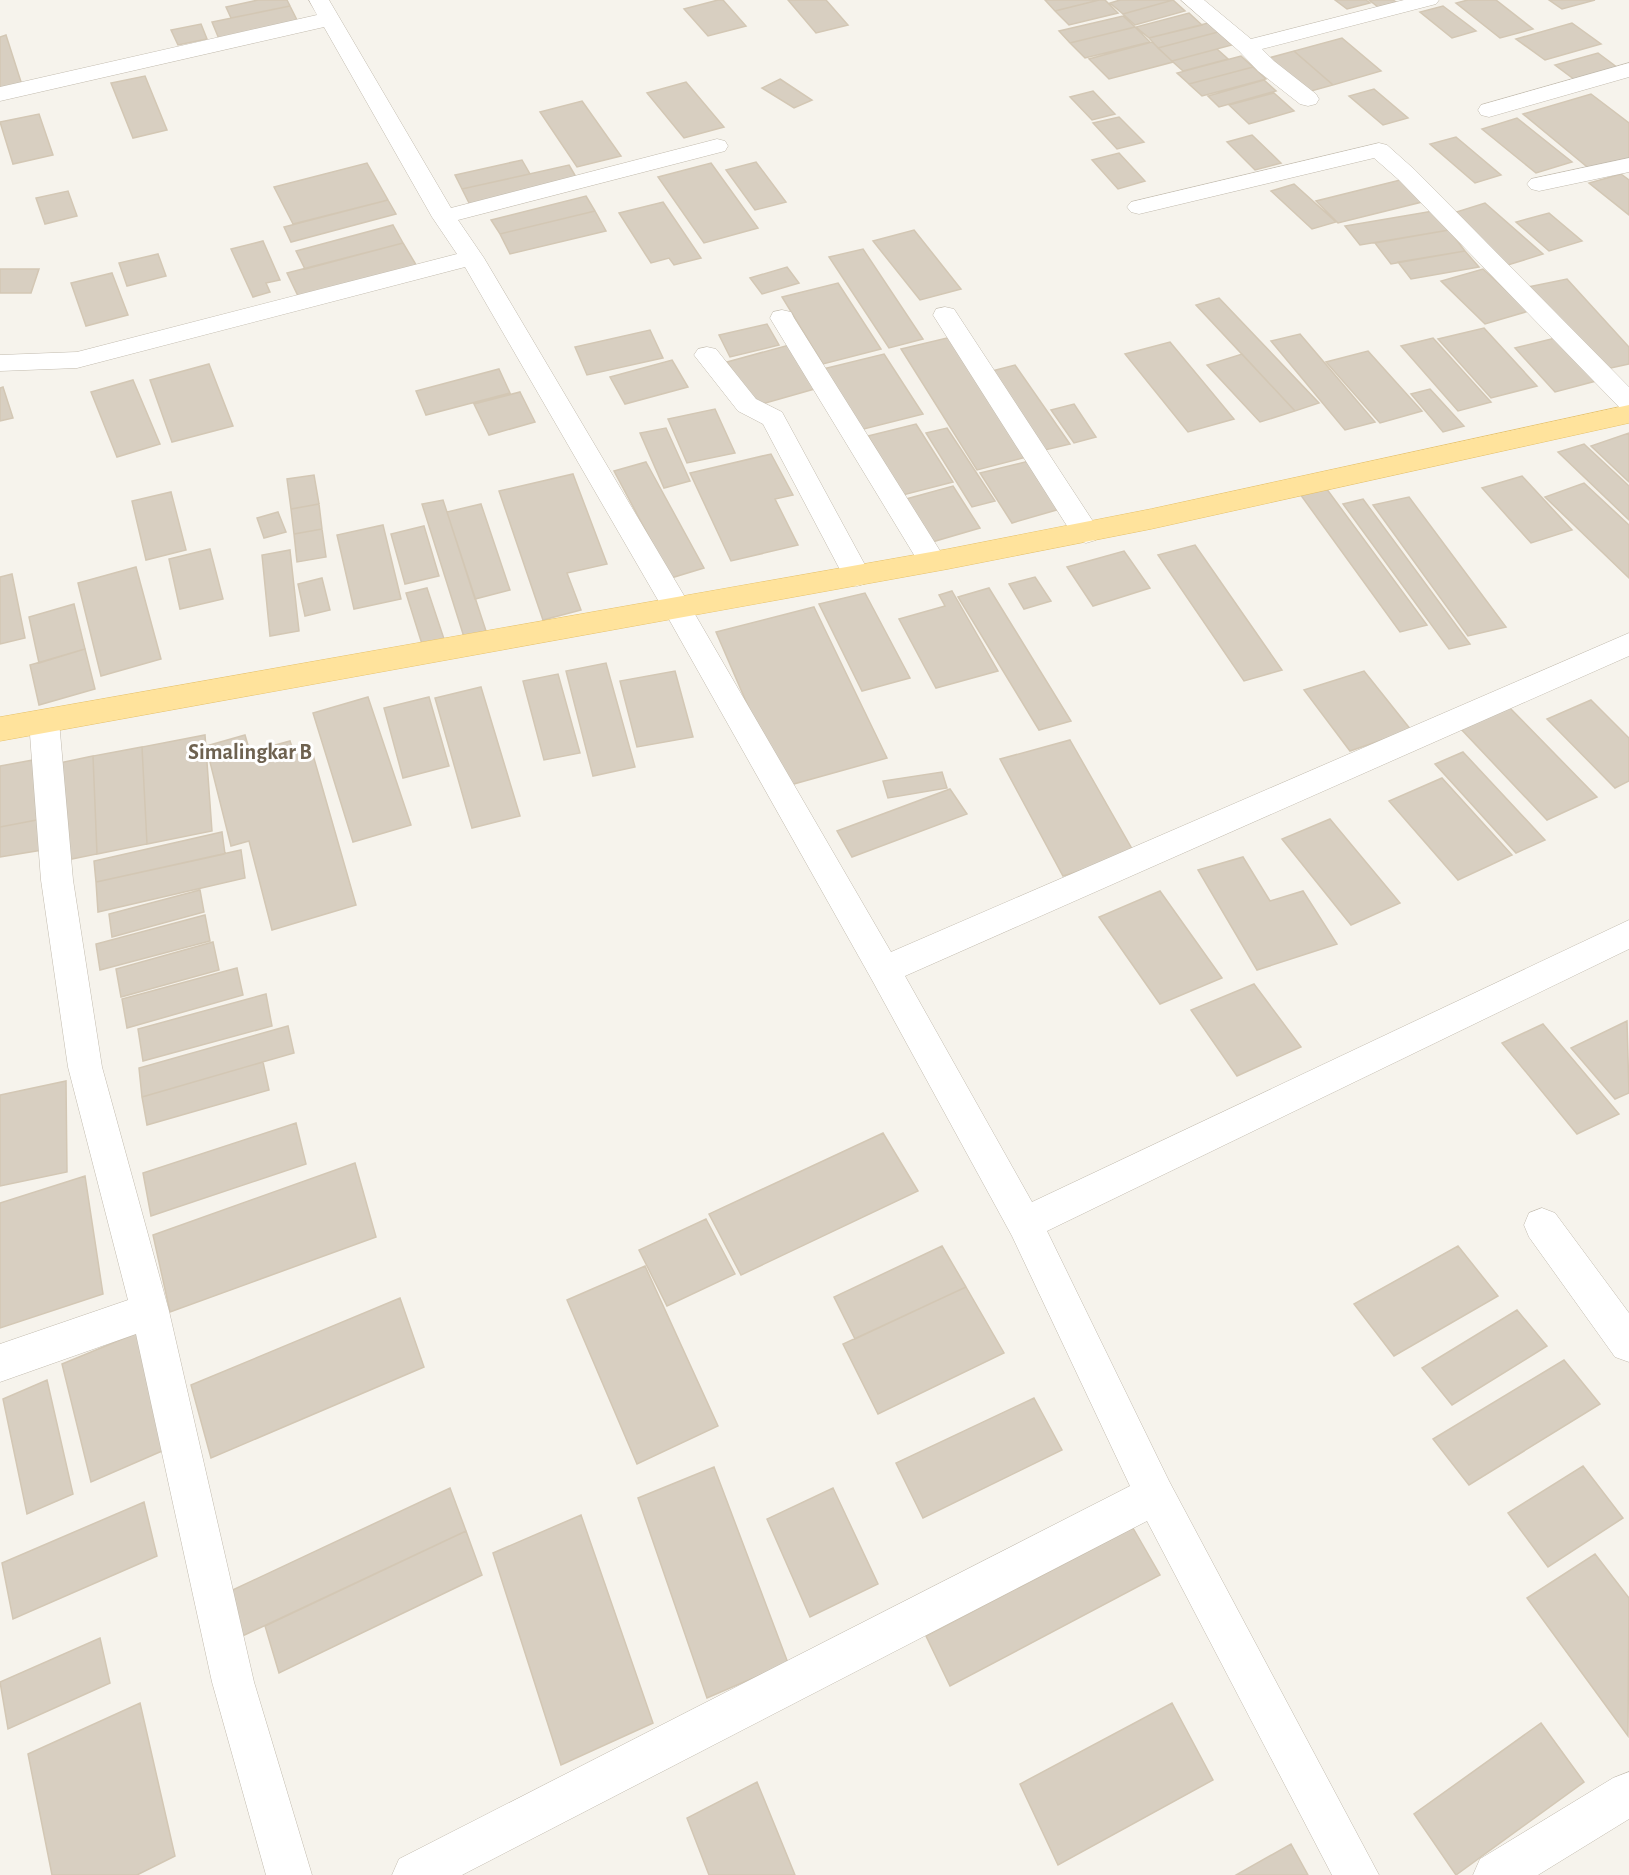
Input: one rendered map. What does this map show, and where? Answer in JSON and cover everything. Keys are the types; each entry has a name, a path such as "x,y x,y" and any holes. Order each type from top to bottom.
{"main road":[{"path":"0,729 679,611 1086,533 1446,452 1629,414"}],"street":[{"path":"1191,0 1247,46 1266,66 1308,99"},
{"path":"1247,46 1429,0"},
{"path":"0,94 324,10 444,218 472,258 679,611 884,970 1025,1224 1155,1495 1356,1875"},
{"path":"1488,110 1629,70"},
{"path":"444,218 717,146"},
{"path":"1139,207 1379,150 1407,175 1629,402"},
{"path":"1539,184 1629,165"},
{"path":"0,363 77,360 472,258"},
{"path":"945,315 1086,533"},
{"path":"782,318 933,561"},
{"path":"707,355 747,405 772,418 857,576"},
{"path":"884,970 1629,644"},
{"path":"44,721 57,880 86,1067 150,1311 233,1682 289,1875"},
{"path":"1025,1224 1629,934"},
{"path":"1542,1225 1629,1344"},
{"path":"0,1363 150,1311"},
{"path":"415,1875 1155,1495"},
{"path":"1496,1875 1629,1794"}],"building":[{"path":"258,0 287,0 290,6 231,18 226,7"},
{"path":"723,0 746,26 708,36 684,9"},
{"path":"788,0 826,0 848,25 816,33"},
{"path":"1045,0 1099,0 1055,11"},
{"path":"1105,0 1118,13 1069,25 1055,11"},
{"path":"1120,0 1173,0 1123,14 1110,3"},
{"path":"1173,0 1185,11 1135,25 1123,14"},
{"path":"1335,0 1366,0 1370,3 1347,9"},
{"path":"1369,0 1393,0 1396,2 1378,7"},
{"path":"1468,0 1496,0 1533,29 1500,38 1456,3"},
{"path":"1549,0 1595,0 1562,9"},
{"path":"290,6 298,22 219,39 212,22"},
{"path":"1443,6 1476,31 1452,38 1420,12"},
{"path":"1189,13 1202,25 1149,38 1136,27"},
{"path":"1123,16 1135,27 1070,43 1059,31"},
{"path":"1208,23 1218,32 1158,48 1149,38"},
{"path":"1572,23 1601,44 1545,60 1516,39"},
{"path":"201,24 207,39 178,45 171,30"},
{"path":"1135,27 1150,42 1085,58 1070,43"},
{"path":"1218,32 1232,45 1172,61 1158,48"},
{"path":"6,35 22,85 0,90 0,37"},
{"path":"1342,38 1381,71 1333,85 1294,51"},
{"path":"1152,42 1173,62 1109,79 1089,59"},
{"path":"1217,49 1228,59 1183,71 1172,61"},
{"path":"1294,51 1333,85 1304,93 1265,59"},
{"path":"1598,53 1622,71 1579,83 1555,65"},
{"path":"1241,56 1253,67 1189,84 1177,73"},
{"path":"1253,67 1266,79 1202,96 1189,84"},
{"path":"145,76 167,130 133,138 111,83"},
{"path":"780,79 812,100 794,108 762,88"},
{"path":"1264,80 1276,91 1219,107 1208,96"},
{"path":"686,82 724,127 684,138 647,93"},
{"path":"1374,89 1408,118 1383,125 1349,96"},
{"path":"1093,91 1115,114 1092,120 1070,97"},
{"path":"1274,93 1294,111 1249,124 1229,105"},
{"path":"1591,94 1629,123 1629,160 1592,171 1523,114"},
{"path":"582,101 621,156 577,167 540,112"},
{"path":"39,114 53,155 13,164 0,122"},
{"path":"1119,117 1144,142 1117,149 1093,123"},
{"path":"1517,118 1572,162 1536,173 1482,129"},
{"path":"1252,135 1281,163 1255,170 1227,142"},
{"path":"1456,137 1501,175 1475,183 1430,144"},
{"path":"1119,153 1145,181 1118,189 1092,160"},
{"path":"522,160 530,174 462,189 455,175"},
{"path":"756,162 786,202 755,210 726,170"},
{"path":"367,163 388,200 293,224 274,187"},
{"path":"711,163 758,228 704,243 658,177"},
{"path":"569,165 579,182 471,207 462,189"},
{"path":"1621,174 1629,180 1629,215 1589,183"},
{"path":"1400,180 1422,202 1338,223 1316,201"},
{"path":"1294,184 1336,222 1312,229 1271,191"},
{"path":"68,191 77,216 45,224 36,198"},
{"path":"586,196 595,211 500,234 491,220"},
{"path":"388,200 396,214 291,242 284,227"},
{"path":"663,202 701,258 674,265 669,258 651,263 619,213"},
{"path":"1485,203 1543,254 1508,265 1450,214"},
{"path":"595,211 606,231 510,254 500,234"},
{"path":"1433,211 1449,230 1360,245 1345,226"},
{"path":"1549,213 1582,241 1549,251 1516,222"},
{"path":"393,225 403,243 305,269 296,251"},
{"path":"914,230 961,289 920,300 873,241"},
{"path":"1449,230 1465,251 1391,264 1375,243"},
{"path":"263,241 280,280 266,283 270,292 253,297 231,249"},
{"path":"403,243 418,268 300,300 287,273"},
{"path":"863,249 923,339 889,348 829,257"},
{"path":"1465,251 1479,267 1411,279 1398,262"},
{"path":"158,254 166,276 127,286 119,263"},
{"path":"787,267 799,283 762,294 750,278"},
{"path":"0,269 39,269 31,293 0,293"},
{"path":"1483,269 1529,311 1485,324 1441,281"},
{"path":"112,273 128,315 86,326 71,283"},
{"path":"1567,279 1629,347 1629,364 1602,370 1528,287"},
{"path":"838,283 881,349 823,364 782,297"},
{"path":"1219,298 1319,403 1295,411 1196,305"},
{"path":"767,324 779,345 730,357 719,335"},
{"path":"1484,328 1537,386 1491,398 1438,339"},
{"path":"650,330 663,358 587,375 575,347"},
{"path":"1300,334 1375,422 1345,430 1271,341"},
{"path":"951,337 1030,456 977,470 901,349"},
{"path":"1433,338 1491,402 1458,411 1401,346"},
{"path":"1555,338 1596,381 1555,392 1515,348"},
{"path":"1170,342 1234,419 1188,432 1125,354"},
{"path":"789,345 818,388 755,406 727,362"},
{"path":"1368,351 1422,411 1380,423 1326,362"},
{"path":"884,354 923,414 860,430 823,369"},
{"path":"1242,354 1295,411 1260,422 1207,365"},
{"path":"672,360 688,387 625,404 610,377"},
{"path":"209,364 233,426 172,442 150,380"},
{"path":"1015,365 1070,444 1045,450 992,371"},
{"path":"499,369 510,393 426,415 416,391"},
{"path":"133,380 160,444 117,457 91,392"},
{"path":"3,387 13,418 0,421 0,388"},
{"path":"1430,389 1464,426 1443,432 1411,394"},
{"path":"520,392 535,422 489,435 474,404"},
{"path":"1074,404 1096,437 1074,443 1051,410"},
{"path":"715,409 735,453 687,463 668,419"},
{"path":"916,424 953,482 903,495 868,436"},
{"path":"666,428 690,481 664,488 640,433"},
{"path":"947,428 995,501 972,507 926,433"},
{"path":"1629,433 1629,482 1591,446"},
{"path":"1584,444 1629,486 1629,520 1558,452"},
{"path":"771,454 793,495 775,499 798,545 731,561 690,473"},
{"path":"1029,461 1060,509 1012,523 980,473"},
{"path":"646,462 704,568 671,578 614,471"},
{"path":"573,474 607,564 567,573 581,610 543,620 499,491"},
{"path":"314,475 319,504 291,509 287,479"},
{"path":"1522,476 1572,530 1531,543 1482,488"},
{"path":"1584,483 1629,525 1629,578 1545,497"},
{"path":"953,486 980,528 932,542 906,499"},
{"path":"1326,488 1427,625 1400,632 1300,494"},
{"path":"171,492 186,550 146,560 132,501"},
{"path":"1409,497 1506,627 1468,636 1373,505"},
{"path":"1363,499 1470,644 1449,649 1343,504"},
{"path":"443,500 486,631 464,637 422,504"},
{"path":"319,504 322,529 294,534 291,509"},
{"path":"481,504 510,590 475,599 447,512"},
{"path":"278,512 286,532 264,538 257,518"},
{"path":"383,525 401,599 354,609 337,535"},
{"path":"424,526 439,576 405,584 391,534"},
{"path":"322,529 326,557 297,562 294,534"},
{"path":"1195,545 1282,670 1244,681 1158,555"},
{"path":"210,549 223,599 180,609 169,559"},
{"path":"290,550 299,631 270,636 262,555"},
{"path":"1124,551 1150,588 1093,606 1067,567"},
{"path":"136,567 161,659 101,676 78,583"},
{"path":"12,574 25,638 0,644 0,577"},
{"path":"1035,577 1051,601 1024,609 1009,584"},
{"path":"322,578 330,610 305,616 298,584"},
{"path":"427,588 444,639 422,644 406,593"},
{"path":"989,588 1071,721 1039,730 958,597"},
{"path":"952,591 998,671 936,688 899,619 945,606 939,595"},
{"path":"865,593 910,678 862,691 819,604"},
{"path":"74,604 85,649 39,663 29,617"},
{"path":"814,607 887,758 783,787 716,632"},
{"path":"85,649 95,689 39,705 30,665"},
{"path":"606,663 635,767 593,776 566,671"},
{"path":"675,671 693,737 637,747 620,681"},
{"path":"1364,671 1411,730 1350,751 1304,690"},
{"path":"558,674 580,753 544,760 523,681"},
{"path":"481,687 520,816 472,828 435,698"},
{"path":"368,697 411,825 353,842 313,713"},
{"path":"429,697 449,766 403,778 384,708"},
{"path":"1591,700 1629,738 1629,781 1615,788 1547,719"},
{"path":"1508,706 1597,797 1547,820 1459,727"},
{"path":"205,735 212,831 147,844 142,747"},
{"path":"245,735 250,752 290,741 294,753 311,748 356,905 272,930 249,841 231,846 206,746"},
{"path":"1070,740 1135,854 1063,876 1000,759"},
{"path":"142,747 147,844 97,854 93,756"},
{"path":"1463,752 1545,840 1516,853 1435,764"},
{"path":"93,756 97,854 62,861 59,763"},
{"path":"44,758 42,819 0,827 0,766"},
{"path":"942,772 947,788 888,798 883,781"},
{"path":"1442,778 1512,855 1458,880 1389,801"},
{"path":"950,789 967,814 852,857 837,831"},
{"path":"42,819 42,850 0,857 0,827"},
{"path":"1330,819 1400,903 1351,925 1282,839"},
{"path":"222,832 225,854 96,882 94,861"},
{"path":"241,850 245,878 98,912 96,882"},
{"path":"1243,857 1270,901 1303,891 1337,944 1257,970 1198,870"},
{"path":"200,890 204,912 112,937 109,914"},
{"path":"1160,891 1222,978 1160,1004 1099,917"},
{"path":"205,915 210,941 100,970 96,944"},
{"path":"213,942 219,970 121,997 116,969"},
{"path":"237,968 243,995 127,1028 122,999"},
{"path":"1254,984 1301,1047 1237,1076 1191,1010"},
{"path":"266,994 272,1026 143,1061 138,1029"},
{"path":"1627,1021 1629,1093 1615,1099 1571,1048"},
{"path":"1543,1024 1619,1114 1577,1134 1502,1043"},
{"path":"288,1026 294,1053 142,1097 139,1068"},
{"path":"263,1062 269,1090 147,1125 142,1097"},
{"path":"66,1081 67,1172 0,1186 0,1095"},
{"path":"296,1123 306,1164 151,1216 143,1173"},
{"path":"883,1133 918,1191 741,1275 709,1214"},
{"path":"355,1163 376,1237 170,1312 153,1235"},
{"path":"85,1176 103,1294 0,1328 0,1203"},
{"path":"706,1219 735,1274 667,1306 639,1250"},
{"path":"942,1246 966,1287 855,1339 834,1297"},
{"path":"1458,1246 1498,1296 1394,1356 1354,1304"},
{"path":"645,1266 718,1426 637,1464 567,1300"},
{"path":"966,1287 1004,1353 878,1414 843,1344"},
{"path":"400,1298 424,1367 211,1458 191,1385"},
{"path":"1517,1310 1547,1346 1452,1405 1422,1368"},
{"path":"137,1333 169,1448 91,1482 62,1364"},
{"path":"1564,1360 1600,1404 1469,1485 1433,1439"},
{"path":"47,1380 73,1494 27,1514 3,1399"},
{"path":"1034,1398 1062,1450 923,1518 896,1463"},
{"path":"1583,1466 1623,1518 1548,1567 1508,1513"},
{"path":"714,1467 788,1663 707,1698 638,1498"},
{"path":"450,1488 466,1531 234,1640 222,1595"},
{"path":"833,1488 878,1584 810,1617 767,1519"},
{"path":"144,1502 157,1556 13,1619 2,1563"},
{"path":"581,1515 653,1723 561,1765 493,1553"},
{"path":"1133,1528 1160,1575 950,1686 926,1636"},
{"path":"466,1531 482,1575 279,1673 265,1626"},
{"path":"1595,1554 1629,1598 1628,1736 1527,1598"},
{"path":"100,1638 110,1683 8,1729 0,1682"},
{"path":"140,1703 175,1856 137,1875 52,1875 28,1754"},
{"path":"1172,1703 1213,1780 1058,1865 1020,1784"},
{"path":"1541,1723 1584,1782 1456,1875 1414,1814"},
{"path":"757,1782 795,1875 709,1875 687,1818"},
{"path":"1291,1844 1308,1875 1236,1875"}],"district":[{"name":"Simalingkar B","path":"250,751"}]}
